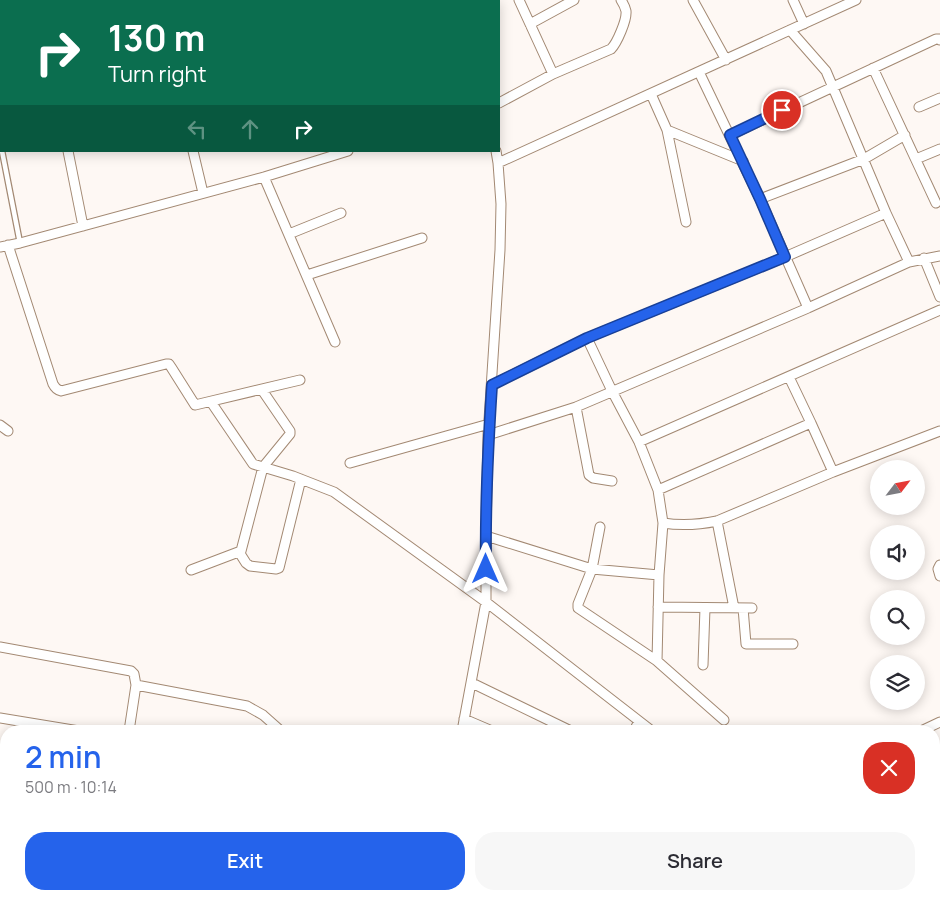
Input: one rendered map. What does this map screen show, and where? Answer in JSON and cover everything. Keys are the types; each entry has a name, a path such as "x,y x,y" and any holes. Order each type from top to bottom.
{"street":[{"path":"519,0 553,74"},
{"path":"530,24 574,0"},
{"path":"500,102 553,74 611,49 618,40 626,13 621,0"},
{"path":"693,0 726,60"},
{"path":"792,0 804,24"},
{"path":"498,163 856,0"},
{"path":"790,30 823,66 909,262"},
{"path":"730,135 936,38 940,40"},
{"path":"873,68 936,203"},
{"path":"699,72 743,162 808,308"},
{"path":"651,94 667,130 686,222"},
{"path":"919,107 940,98"},
{"path":"667,130 743,162"},
{"path":"760,199 864,159 905,135"},
{"path":"916,159 940,148"},
{"path":"68,152 83,226"},
{"path":"193,152 203,193"},
{"path":"300,380 196,405 169,364 61,391 55,388 4,246 264,177 345,152"},
{"path":"463,725 486,602 488,435 500,250 501,204 496,152"},
{"path":"264,177 335,342"},
{"path":"289,234 340,213"},
{"path":"492,385 587,338 785,257 886,213"},
{"path":"307,275 422,238"},
{"path":"488,435 576,407 808,308 909,262 940,256"},
{"path":"924,258 940,297"},
{"path":"639,442 940,310"},
{"path":"587,338 639,442 658,490 663,523 657,661"},
{"path":"789,377 833,472"},
{"path":"190,570 239,552 242,548 263,467 290,436 290,432 262,390"},
{"path":"211,402 253,464 301,479 334,492 486,602 644,725"},
{"path":"576,407 589,475 593,478 612,481"},
{"path":"658,490 811,422"},
{"path":"350,463 489,424"},
{"path":"0,425 8,431"},
{"path":"663,523 690,525 717,521 833,472 940,431"},
{"path":"239,552 246,564 250,566 279,568 301,479"},
{"path":"717,521 743,608 746,644 793,644"},
{"path":"600,527 592,569 578,608 657,661 724,720"},
{"path":"486,536 592,569 660,576"},
{"path":"940,565 938,569 940,576"},
{"path":"658,607 743,608"},
{"path":"704,665 705,608"},
{"path":"0,647 131,671 134,674 136,685 130,725"},
{"path":"472,683 559,725"},
{"path":"136,685 247,706 263,715 274,725"},
{"path":"0,718 43,725"},
{"path":"464,719 478,725"},
{"path":"637,725 639,721"}],"lane":[{"path":"2,152 20,243"}],"route":[{"path":"486,569 488,435 492,385 587,338 785,257 730,135 782,110"}]}
